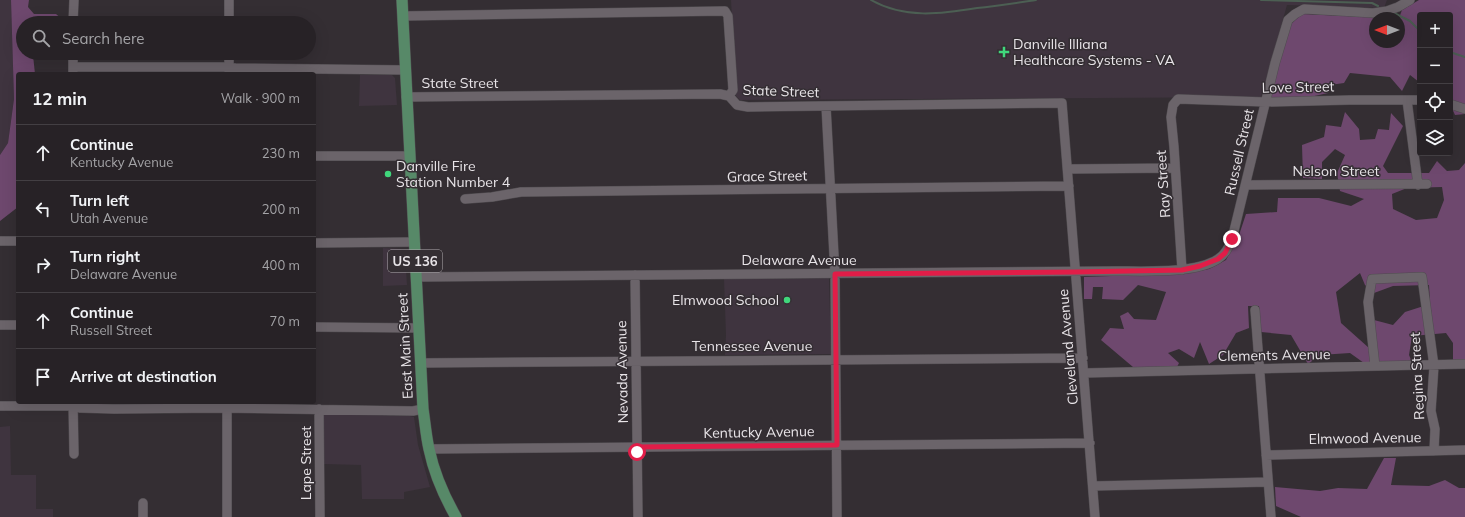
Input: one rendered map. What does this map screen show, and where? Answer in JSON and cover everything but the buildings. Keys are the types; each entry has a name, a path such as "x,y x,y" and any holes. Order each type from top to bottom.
{"main road":[{"name":"East Main Street","path":"402,0 423,409 429,449 438,480 456,517"}],"street":[{"path":"73,16 74,0"},
{"path":"228,16 229,0"},
{"name":"Russell Street","path":"1182,270 1218,259 1225,253 1232,239 1288,20 1304,9 1373,13 1388,11 1410,0"},
{"path":"403,16 725,11 728,16 733,90 729,96"},
{"path":"73,60 74,71 229,71 236,68 405,70"},
{"path":"229,60 229,71"},
{"name":"State Street","path":"406,97 720,94 729,96 737,105 748,106 1062,103"},
{"name":"Love Street","path":"1178,99 1266,102 1417,100"},
{"name":"Ray Street","path":"1178,99 1173,105 1170,117 1182,270"},
{"name":"Nelson Street","path":"1246,185 1422,184 1407,100"},
{"name":"Cleveland Avenue","path":"1062,103 1085,373 1095,517"},
{"path":"1453,105 1465,109"},
{"path":"826,106 835,274 837,517"},
{"path":"316,156 409,156"},
{"path":"1068,169 1175,168"},
{"name":"Grace Street","path":"465,199 492,197 521,192 831,190 1069,186"},
{"path":"0,241 16,241"},
{"path":"316,242 414,242"},
{"name":"Delaware Avenue","path":"416,277 1182,270"},
{"name":"Nevada Avenue","path":"635,275 638,517"},
{"name":"Regina Street","path":"1375,366 1368,302 1372,279 1422,277 1434,366 1431,411 1435,429 1434,451"},
{"path":"1255,310 1271,517"},
{"path":"0,325 16,325"},
{"path":"316,327 419,328"},
{"name":"Tennessee Avenue","path":"421,363 1083,358"},
{"name":"Clements Avenue","path":"1085,373 1434,366 1465,364"},
{"path":"0,406 74,404 80,408 114,409 227,405 413,411 423,409"},
{"path":"74,404 74,454"},
{"path":"227,405 228,517"},
{"name":"Lape Street","path":"319,409 320,517"},
{"name":"Kentucky Avenue","path":"429,449 1090,443"},
{"name":"Elmwood Avenue","path":"1266,455 1465,450"},
{"path":"1093,486 1268,482"},
{"path":"143,503 143,517"}],"shaded area":[{"path":"0,0 11,0 14,99 8,143 0,155"},
{"path":"11,0 29,0 28,7 34,14 56,14 58,16 16,16 16,60 34,60 35,72 16,72 16,209 0,221 0,155 8,143 14,99"},
{"name":"Danville Illiana Healthcare Systems - VA","path":"731,0 1387,0 1384,8 1287,5 1261,97 740,100 736,96"},
{"path":"1419,0 1465,0 1465,114 1455,115 1453,110 1453,12 1417,12 1417,80 1410,75 1402,91 1390,77 1350,73 1344,83 1330,85 1328,93 1310,97 1271,98 1280,55 1291,24 1302,14 1369,17 1369,48 1405,48 1405,12 1401,12 1402,10"},
{"path":"360,75 392,75 395,78 397,105 359,106"},
{"path":"1345,112 1359,129 1360,140 1375,139 1378,129 1389,130 1391,113 1403,126 1383,166 1388,173 1429,173 1437,161 1447,171 1459,170 1465,163 1465,363 1453,362 1453,343 1446,333 1412,336 1409,355 1412,362 1364,363 1350,353 1320,355 1308,364 1291,335 1261,332 1259,306 1248,306 1249,328 1236,333 1223,355 1209,364 1200,342 1194,358 1179,349 1168,353 1179,363 1177,367 1133,367 1101,340 1110,328 1124,329 1120,316 1128,312 1134,319 1156,320 1166,292 1138,285 1123,300 1102,299 1103,287 1093,287 1092,299 1084,299 1084,277 1189,273 1209,269 1226,260 1239,235 1246,214 1277,212 1278,198 1319,198 1351,206 1364,199 1340,191 1337,173 1345,155 1335,149 1322,162 1322,179 1303,178 1302,145 1324,137 1326,125 1341,127","holes":["1442,187 1444,200 1437,218 1416,220 1393,209 1392,194 1407,188","1360,273 1365,285 1374,293 1393,286 1429,285 1430,304 1405,312 1393,325 1374,320 1369,348 1341,323 1336,292"]},
{"path":"383,248 400,249 404,251 407,285 383,286"},
{"path":"829,278 831,354 725,355 726,335 724,279"},
{"path":"373,414 414,417 418,445 430,487 404,492 404,499 362,499 361,465 324,464 324,415"},
{"path":"10,426 11,475 36,475 36,509 53,509 53,517 0,517 0,427"},
{"path":"1384,458 1396,458 1391,485 1429,486 1445,480 1459,488 1465,488 1465,517 1301,517 1276,506 1275,487 1320,491 1338,488 1367,489"}],"waterway":[{"path":"871,0 896,10 923,13 950,12 1036,0"},
{"path":"1261,0 1372,3 1378,6"},
{"path":"1405,18 1417,28"},
{"path":"1453,53 1465,57"}],"place":[{"name":"Danville Illiana Healthcare Systems - VA","path":"1004,52"},
{"name":"Danville Fire Station Number 4","path":"388,174"},
{"name":"Elmwood School","path":"787,300"}],"route":[{"path":"637,452 637,447 837,445 835,274 1182,270 1200,266 1218,259 1225,253 1232,239"}]}
